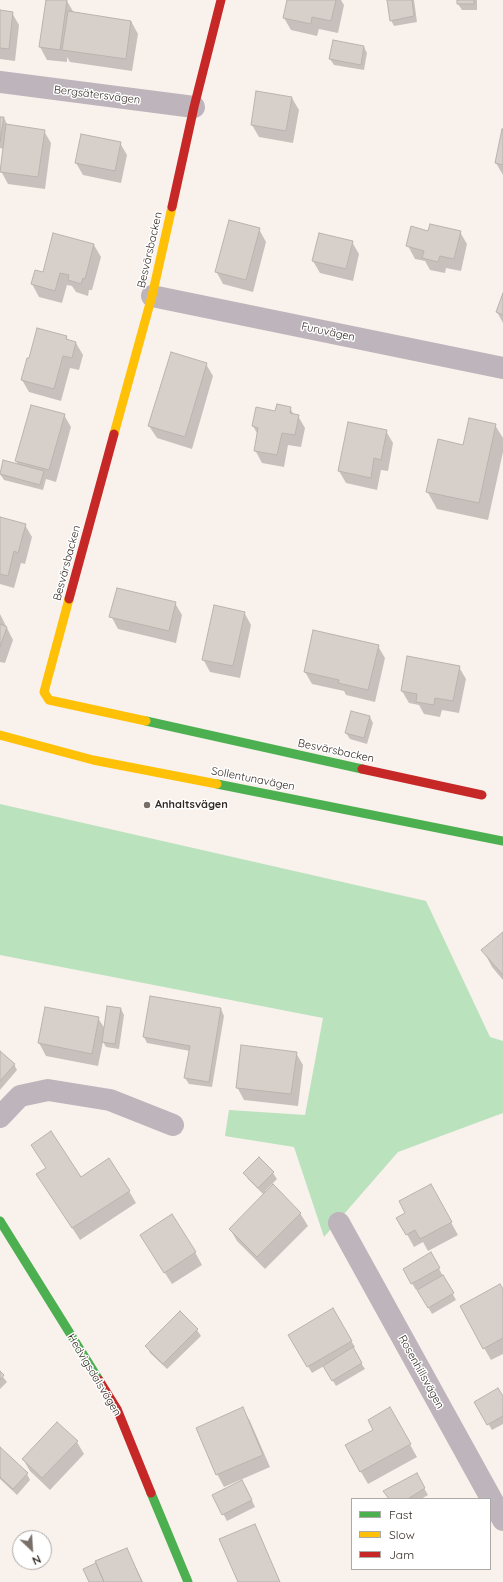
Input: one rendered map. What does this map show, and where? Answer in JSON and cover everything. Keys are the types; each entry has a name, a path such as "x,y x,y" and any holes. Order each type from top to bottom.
{"street":[{"name":"Besvärsbacken","path":"221,0 194,107 152,296 44,692 49,700 482,795"},
{"name":"Bergsätersvägen","path":"0,82 194,107"},
{"name":"Furuvägen","path":"152,296 503,368"},
{"name":"Sollentunavägen","path":"0,735 93,760 503,841"},
{"path":"0,1117 20,1096 48,1090 110,1100 173,1125"},
{"name":"Hedvigsdalsvägen","path":"0,1221 117,1409 188,1582"},
{"name":"Rosenhillsvägen","path":"339,1223 491,1498"},
{"name":"Rosenhillsvägen","path":"491,1498 503,1520"}],"green space":[{"path":"0,804 426,901 490,1037 503,1041 503,1113 398,1152 324,1237 294,1147 225,1136 229,1110 305,1115 323,1018 0,955"}],"building":[{"path":"46,0 67,0 60,50 39,47"},
{"path":"287,0 336,0 331,21 312,17 311,24 283,18"},
{"path":"387,0 412,0 414,16 390,21"},
{"path":"457,0 474,0 474,4 457,4"},
{"path":"0,10 13,12 9,49 0,48"},
{"path":"68,11 131,21 126,59 62,50"},
{"path":"333,40 364,46 361,65 329,59"},
{"path":"256,91 292,97 286,131 251,125"},
{"path":"0,117 4,117 0,142"},
{"path":"6,124 45,130 38,177 0,172"},
{"path":"503,129 503,165 495,163"},
{"path":"81,134 121,142 115,171 75,163"},
{"path":"229,220 260,228 246,280 215,272"},
{"path":"430,224 461,231 454,259 440,256 438,262 422,258 424,251 406,246 411,226 428,231"},
{"path":"53,233 94,244 85,279 83,278 81,284 68,280 69,275 60,273 55,291 31,284 35,270 43,272"},
{"path":"319,233 353,241 346,269 312,261"},
{"path":"503,293 503,315 496,312"},
{"path":"37,328 67,336 66,339 76,342 72,358 63,356 54,389 21,380"},
{"path":"171,352 207,363 185,437 148,426"},
{"path":"277,404 291,407 290,413 299,415 295,435 282,433 277,455 254,451 258,428 252,426 256,407 275,411"},
{"path":"31,405 65,414 49,470 15,461"},
{"path":"469,418 496,424 479,503 426,492 438,439 463,445"},
{"path":"348,422 387,430 381,460 374,458 371,478 338,471"},
{"path":"3,460 44,471 40,485 0,474"},
{"path":"0,517 26,524 18,553 14,551 8,576 0,574"},
{"path":"117,588 176,602 169,631 109,617"},
{"path":"214,605 245,612 233,666 202,660"},
{"path":"0,624 7,627 0,647"},
{"path":"313,630 379,645 368,690 338,683 339,680 304,672"},
{"path":"407,656 460,666 453,701 435,698 434,705 416,702 417,694 401,691"},
{"path":"351,711 370,716 364,738 345,733"},
{"path":"503,932 503,975 481,950"},
{"path":"150,996 221,1008 209,1082 184,1078 190,1046 143,1037"},
{"path":"107,1006 121,1008 115,1044 102,1042"},
{"path":"45,1007 99,1017 92,1054 38,1043"},
{"path":"241,1045 297,1052 291,1094 236,1088"},
{"path":"0,1051 15,1064 0,1081"},
{"path":"51,1131 81,1177 109,1158 130,1191 72,1228 36,1174 46,1168 31,1145"},
{"path":"259,1157 274,1172 258,1188 243,1173"},
{"path":"273,1184 301,1213 257,1257 229,1229"},
{"path":"431,1184 452,1222 420,1239 415,1230 406,1235 396,1218 405,1213 399,1201"},
{"path":"172,1214 196,1252 164,1273 140,1235"},
{"path":"431,1252 440,1268 411,1284 403,1269"},
{"path":"443,1275 454,1293 428,1308 417,1290"},
{"path":"500,1284 503,1289 503,1338 483,1349 460,1306"},
{"path":"333,1308 352,1341 307,1367 288,1335"},
{"path":"180,1311 198,1329 163,1364 145,1346"},
{"path":"353,1347 362,1363 332,1381 323,1366"},
{"path":"0,1371 4,1375 0,1380"},
{"path":"498,1388 503,1396 503,1416 487,1425 474,1402"},
{"path":"243,1407 263,1455 216,1475 196,1428"},
{"path":"390,1407 411,1444 360,1472 345,1445 373,1430 368,1420"},
{"path":"57,1422 78,1441 42,1478 22,1459"},
{"path":"0,1447 28,1473 13,1489 0,1477"},
{"path":"417,1473 425,1488 410,1498 388,1498 383,1491"},
{"path":"242,1480 252,1500 222,1515 212,1495"},
{"path":"255,1524 280,1582 238,1582 219,1539"},
{"path":"127,1548 142,1582 104,1582 95,1561"},
{"path":"96,1563 104,1582 89,1582 83,1569"}],"traffic: fast":[{"path":"146,721 362,769"},
{"path":"217,784 503,841"},
{"path":"0,1221 99,1380"},
{"path":"151,1493 188,1582"}],"traffic: slow":[{"path":"114,434 152,296 172,207"},
{"path":"69,599 44,692 49,700 146,721"},
{"path":"0,735 93,760 217,784"}],"traffic: jam":[{"path":"172,207 194,107 221,0"},
{"path":"69,599 114,434"},
{"path":"362,769 482,795"},
{"path":"99,1380 117,1409 151,1493"}],"place":[{"name":"Anhaltsvägen","path":"147,805"}]}
